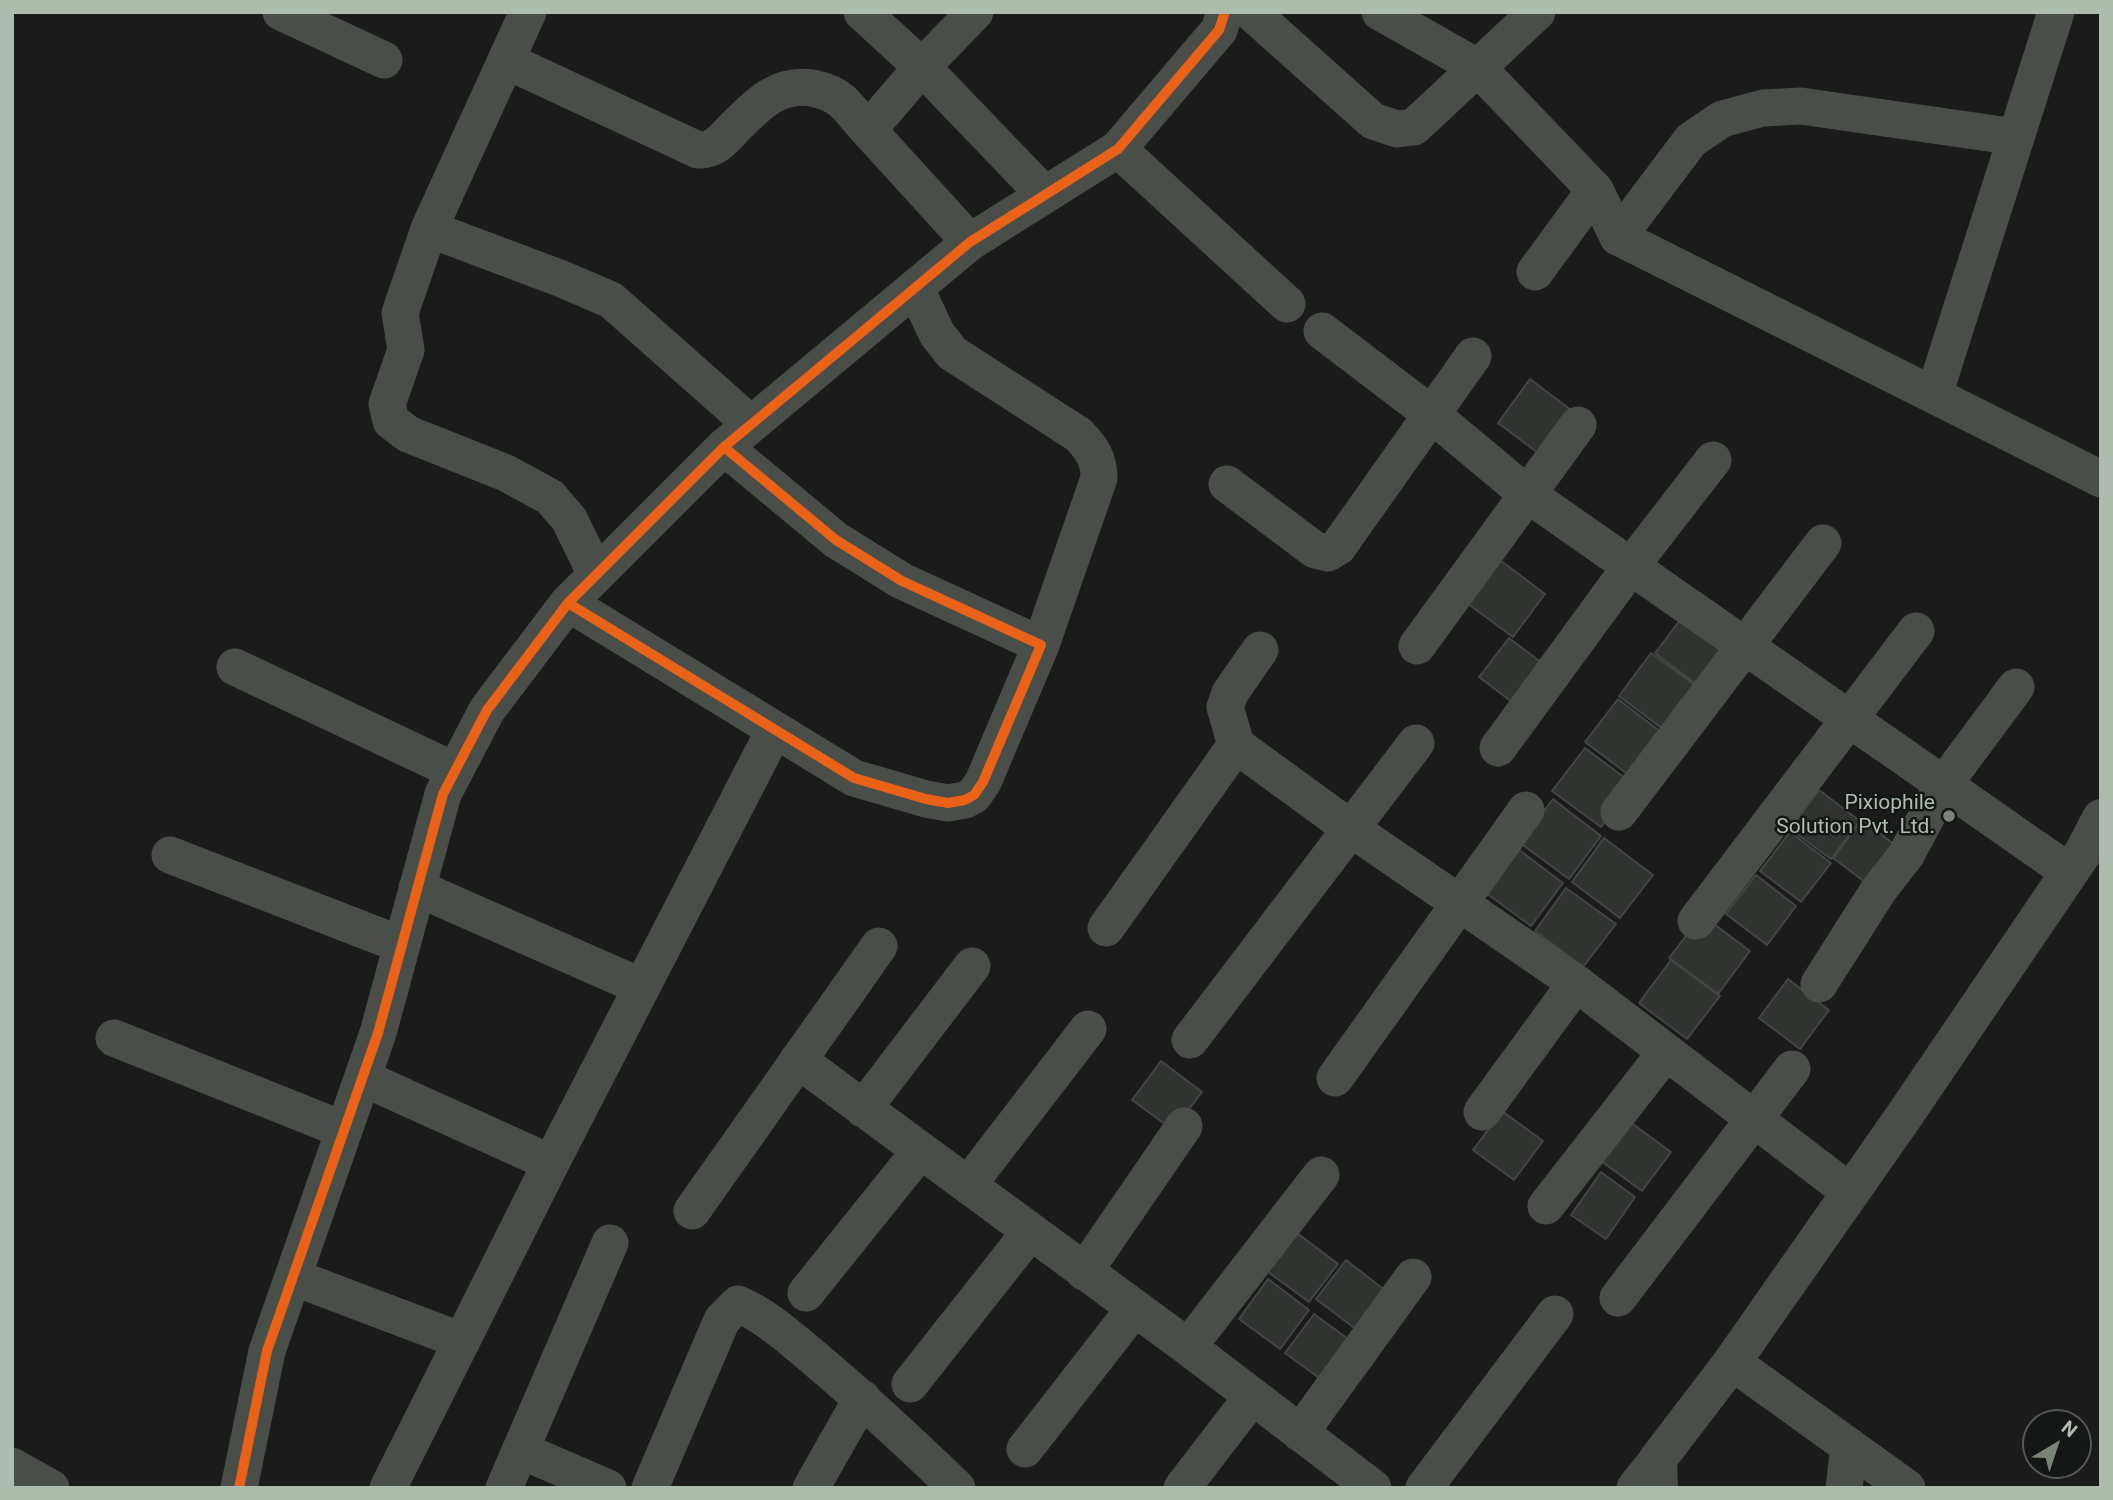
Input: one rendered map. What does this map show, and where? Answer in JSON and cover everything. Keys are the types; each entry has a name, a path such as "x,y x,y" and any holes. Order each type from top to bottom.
{"street":[{"path":"281,12 384,60"},
{"path":"528,12 429,229 400,313 406,350 387,404 391,421 408,434 506,472 550,497 569,519 596,574"},
{"path":"862,12 922,67 1045,195"},
{"path":"867,130 975,12"},
{"path":"239,1488 267,1351 379,1033 443,794 487,710 568,603 737,436 970,242 1118,149 1219,30 1225,12"},
{"path":"1251,12 1373,121 1397,130 1414,127 1537,12"},
{"path":"1380,12 1477,67 1595,190 1618,237 2101,479"},
{"path":"1934,395 2056,12"},
{"path":"507,61 705,151 717,145 762,99 796,87 826,91 840,100 970,242"},
{"path":"1618,237 1691,140 1722,119 1763,108 1801,106 2016,137"},
{"path":"1118,149 1287,304"},
{"path":"1535,272 1595,190"},
{"path":"429,229 611,300 836,540 901,581 1041,645"},
{"path":"568,603 854,778 948,803 965,800 974,795 983,782 1041,645 1099,478 1099,462 1092,448 1079,435 953,353 937,334 916,289"},
{"path":"1322,331 1431,414 1527,494 2070,872"},
{"path":"1227,484 1315,550 1328,553 1338,547 1473,356"},
{"path":"1418,646 1578,425"},
{"path":"1498,748 1631,566 1713,460"},
{"path":"1619,813 1823,543"},
{"path":"1696,921 1916,631"},
{"path":"1260,650 1230,693 1225,707 1236,745 1458,904 1576,983 1850,1192"},
{"path":"235,667 455,771"},
{"path":"1819,984 1878,891 1906,855 1944,784 2016,687"},
{"path":"388,1488 551,1163 774,731"},
{"path":"1190,1040 1416,743"},
{"path":"1105,928 1236,745"},
{"path":"1335,1078 1526,810"},
{"path":"1635,1488 1658,1473 2084,852 2101,818"},
{"path":"170,855 402,945"},
{"path":"417,888 642,987"},
{"path":"692,1211 879,946"},
{"path":"863,1109 972,966"},
{"path":"1482,1112 1576,983"},
{"path":"968,1185 1088,1029"},
{"path":"114,1038 344,1130"},
{"path":"1546,1206 1666,1052"},
{"path":"798,1060 1188,1347 1372,1487"},
{"path":"1618,1298 1792,1069"},
{"path":"363,1078 551,1163"},
{"path":"1084,1272 1184,1126"},
{"path":"806,1293 920,1151"},
{"path":"1188,1347 1321,1175"},
{"path":"910,1384 1030,1232"},
{"path":"504,1488 610,1243"},
{"path":"1300,1433 1413,1277"},
{"path":"293,1278 462,1341"},
{"path":"650,1488 722,1320 738,1304 754,1310 777,1327 862,1398 957,1488"},
{"path":"1025,1449 1134,1309"},
{"path":"1424,1488 1555,1314"},
{"path":"1732,1362 1907,1488"},
{"path":"1182,1488 1252,1397"},
{"path":"811,1488 862,1398"},
{"path":"1844,1488 1849,1446"},
{"path":"522,1451 608,1488"},
{"path":"12,1466 51,1488"}],"building":[{"path":"1530,379 1579,416 1546,459 1498,423"},
{"path":"1496,557 1545,594 1513,637 1464,601"},
{"path":"1688,610 1736,646 1704,690 1655,653"},
{"path":"1509,638 1550,669 1520,708 1479,677"},
{"path":"1651,653 1700,689 1668,733 1619,696"},
{"path":"1618,699 1666,736 1634,779 1585,742"},
{"path":"1585,748 1633,784 1601,827 1552,791"},
{"path":"1819,790 1860,821 1831,859 1790,829"},
{"path":"1553,799 1601,836 1569,879 1520,843"},
{"path":"1862,820 1903,851 1874,889 1833,858"},
{"path":"1790,832 1831,863 1801,902 1760,871"},
{"path":"1604,838 1653,875 1620,918 1572,882"},
{"path":"1514,846 1563,883 1531,926 1482,890"},
{"path":"1756,875 1796,906 1767,945 1726,914"},
{"path":"1566,888 1616,924 1583,967 1535,931"},
{"path":"1702,915 1750,951 1718,994 1669,958"},
{"path":"1671,960 1720,996 1687,1039 1639,1003"},
{"path":"1788,979 1829,1010 1800,1049 1759,1018"},
{"path":"1161,1061 1202,1092 1173,1130 1132,1100"},
{"path":"1502,1111 1543,1141 1514,1180 1473,1150"},
{"path":"1630,1122 1671,1152 1642,1191 1601,1161"},
{"path":"1601,1172 1635,1197 1606,1239 1571,1215"},
{"path":"1297,1233 1338,1264 1309,1302 1268,1272"},
{"path":"1346,1260 1386,1291 1357,1330 1316,1299"},
{"path":"1268,1279 1309,1310 1280,1349 1239,1319"},
{"path":"1314,1314 1355,1344 1326,1383 1285,1353"}],"cycle path":[{"path":"239,1488 267,1351 378,1033 443,794 487,710 568,603 724,447 970,242 1118,149 1219,30 1225,12"},
{"path":"568,603 854,778 948,803 965,800 974,795 983,782 1041,645 902,581 836,540 724,447"}],"place":[{"name":"Pixiophile Solution Pvt. Ltd.","path":"1949,816"}]}
